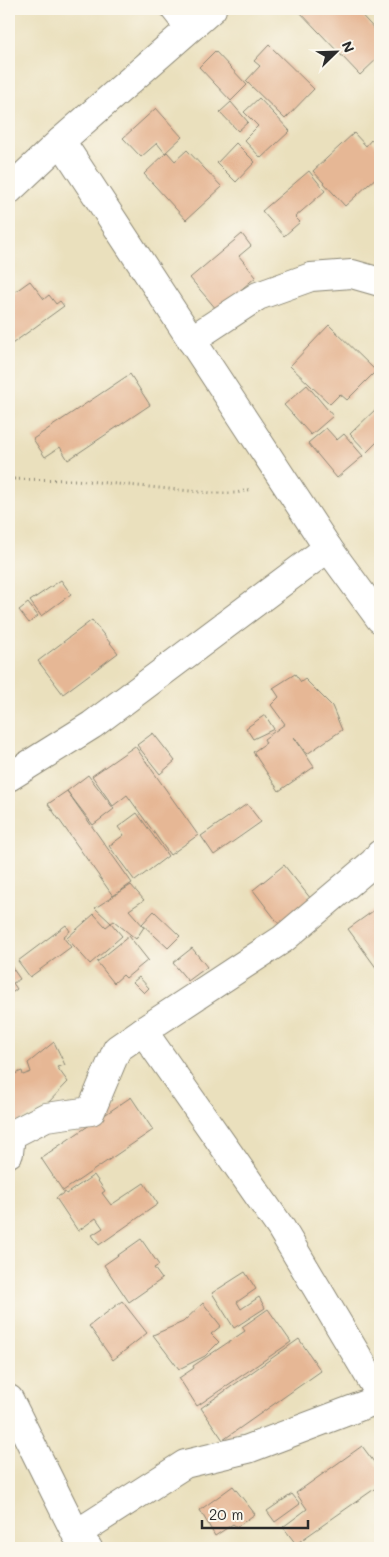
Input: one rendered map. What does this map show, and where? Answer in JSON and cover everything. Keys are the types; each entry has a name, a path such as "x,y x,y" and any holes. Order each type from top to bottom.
{"street":[{"path":"9,190 182,18 212,9"},
{"path":"60,141 328,548 380,619"},
{"path":"192,340 258,296 311,277 352,274 380,282"},
{"path":"9,777 92,725 328,548"},
{"path":"9,1153 11,1135 46,1117 92,1111 117,1049 283,939 374,862 380,854"},
{"path":"143,1031 281,1228 380,1394"},
{"path":"9,1400 82,1541 185,1464 248,1449 380,1399"}],"path":[{"path":"9,479 76,480 211,493 236,493 284,481"}],"building":[{"path":"297,9 356,9 380,35 380,56 360,75"},
{"path":"269,45 314,89 285,119 246,81 260,66 254,61"},
{"path":"215,51 247,85 231,101 199,67"},
{"path":"259,98 290,131 261,158 244,140 258,126 244,112"},
{"path":"231,102 248,122 238,131 220,112"},
{"path":"156,108 182,137 165,153 157,143 141,157 123,138"},
{"path":"354,133 366,146 371,140 380,150 380,174 345,206 313,171"},
{"path":"236,143 255,162 236,182 217,163"},
{"path":"187,150 222,187 186,220 144,174 167,152 175,161"},
{"path":"309,171 325,191 295,217 300,222 284,236 262,211"},
{"path":"242,234 251,246 239,256 256,277 217,310 190,278"},
{"path":"30,281 44,299 49,295 56,304 60,301 64,306 9,346 9,296"},
{"path":"329,325 376,371 347,400 340,394 330,404 290,366"},
{"path":"130,374 150,405 68,460 60,447 45,457 33,439"},
{"path":"307,385 333,416 311,435 284,405"},
{"path":"380,405 380,439 367,452 350,434"},
{"path":"326,428 337,440 344,434 363,456 337,478 308,443"},
{"path":"61,580 71,594 41,616 30,601"},
{"path":"28,603 38,616 29,623 19,610"},
{"path":"92,620 118,653 63,694 38,661"},
{"path":"295,674 301,682 305,679 332,706 342,730 307,754 294,737 314,767 279,791 253,752 266,743 264,739 285,724 271,705 279,697 273,688"},
{"path":"265,715 274,729 253,739 246,728"},
{"path":"153,733 175,761 160,774 137,745"},
{"path":"135,746 198,835 170,855 127,795 113,806 92,776"},
{"path":"88,775 114,809 93,825 67,791"},
{"path":"67,791 132,883 113,896 48,804"},
{"path":"247,804 261,822 214,855 201,836"},
{"path":"137,813 168,856 135,881 109,846 124,835 118,827"},
{"path":"284,865 311,899 279,924 253,890"},
{"path":"131,885 144,900 129,910 144,927 136,939 114,921 111,923 95,908"},
{"path":"380,906 380,973 348,929"},
{"path":"154,911 180,936 168,948 142,924"},
{"path":"94,914 106,927 111,923 122,936 90,964 67,938"},
{"path":"66,925 70,931 63,937 71,947 30,977 18,961"},
{"path":"129,936 148,960 126,978 123,975 114,983 97,962"},
{"path":"192,948 207,967 188,981 173,963"},
{"path":"9,963 20,979 13,983 17,989 9,995"},
{"path":"139,977 149,988 144,993 133,982"},
{"path":"54,1042 65,1065 57,1067 68,1082 45,1106 9,1128 9,1076 22,1071 23,1075 31,1072 28,1063"},
{"path":"131,1097 153,1130 63,1191 41,1158"},
{"path":"94,1175 105,1191 102,1193 111,1205 144,1183 158,1204 99,1245 92,1235 103,1228 96,1218 78,1231 56,1198 65,1192 66,1194"},
{"path":"141,1239 159,1265 154,1268 162,1279 129,1302 104,1265"},
{"path":"245,1272 256,1289 237,1302 241,1309 259,1297 265,1308 234,1328 212,1293"},
{"path":"122,1301 147,1333 113,1360 89,1326"},
{"path":"203,1303 221,1326 211,1334 219,1342 205,1356 179,1369 153,1335 183,1322"},
{"path":"268,1309 291,1342 197,1406 179,1378 194,1368 193,1366 245,1331 242,1327"},
{"path":"299,1339 321,1371 223,1440 201,1408"},
{"path":"362,1446 380,1470 380,1485 296,1544 283,1527 307,1509 296,1493"},
{"path":"233,1486 255,1514 237,1527 233,1524 215,1536 200,1510"},
{"path":"292,1494 300,1504 275,1522 267,1511"}]}
